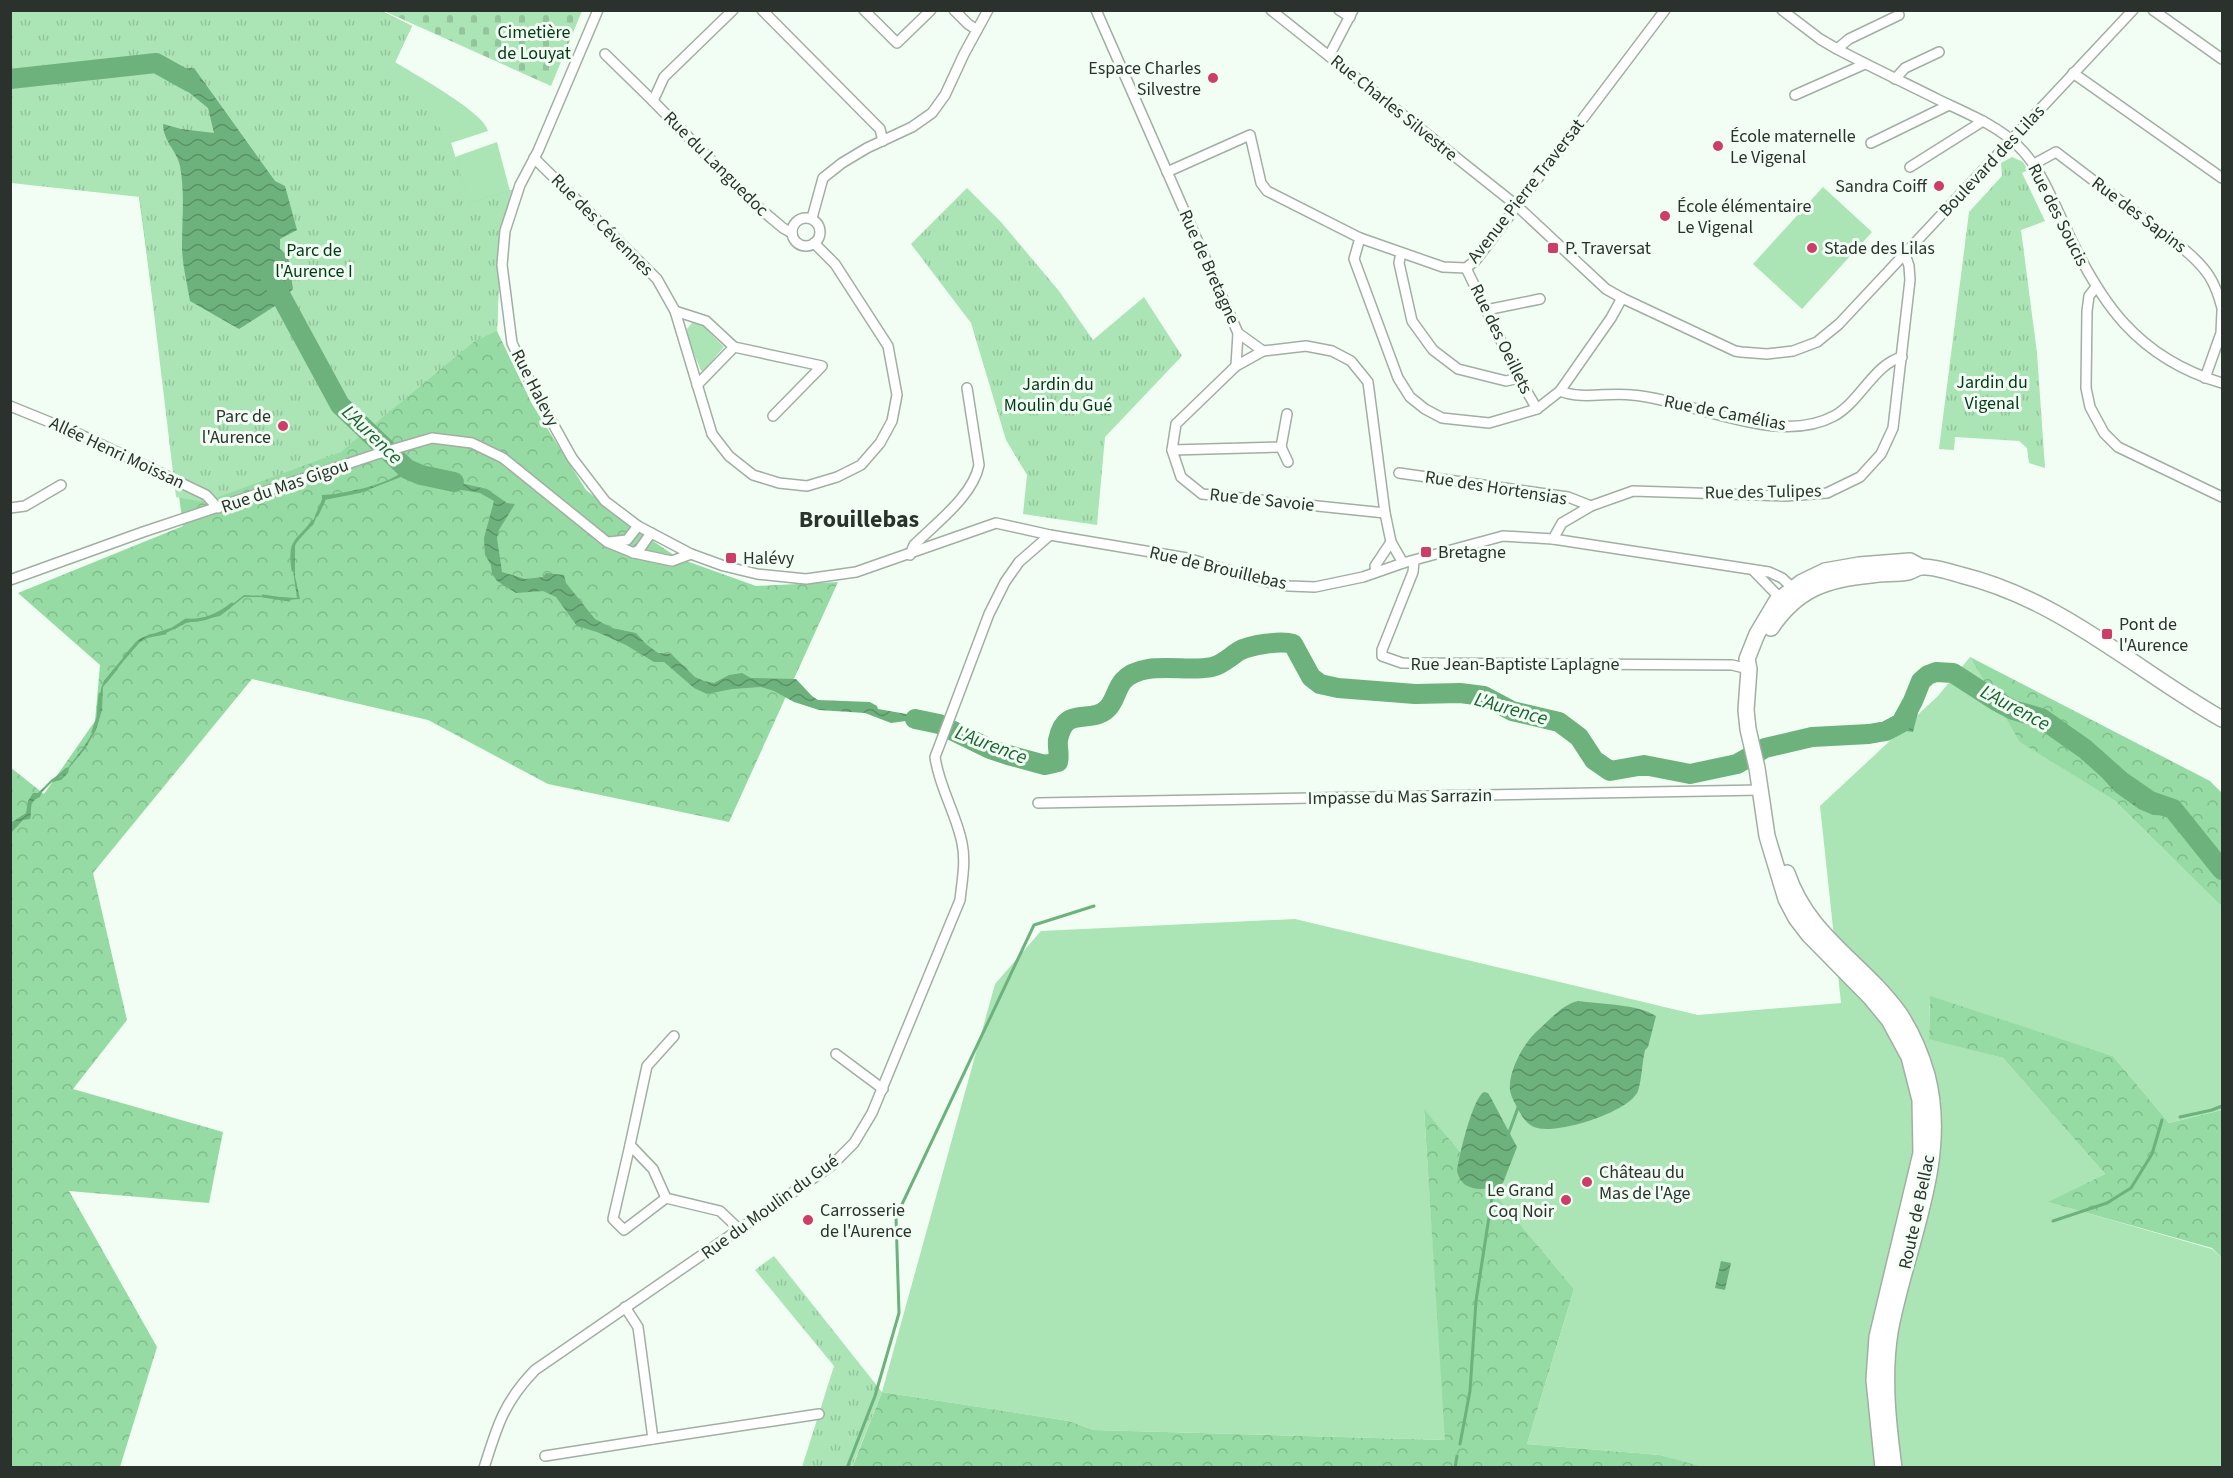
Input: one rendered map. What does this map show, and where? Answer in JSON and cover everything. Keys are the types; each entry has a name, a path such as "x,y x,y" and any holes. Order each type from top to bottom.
{"main road":[{"path":"1749,669 1784,603 1825,572 1859,565 1910,561 1921,567 1983,580 2045,606 2066,617 2223,719"},
{"name":"Route de Bellac","path":"1749,669 1746,686 1748,729 1754,750 1761,803 1775,868 1796,918 1889,1020 1909,1057 1920,1100 1921,1154 1877,1337 1874,1380 1882,1467"},
{"name":"Route de Bellac","path":"1761,790 1767,801 1777,840 1800,902 1820,930 1899,1013 1917,1047 1928,1082 1932,1104 1931,1156 1922,1204 1895,1306 1887,1360 1888,1406 1894,1467"}],"street":[{"name":"Rue Halevy","path":"598,10 520,185 505,231 502,265 512,343 533,388 572,458 605,501 651,533"},
{"name":"Rue du Languedoc","path":"733,10 664,77 653,101 751,201 792,233"},
{"path":"762,10 880,129 883,141"},
{"path":"864,10 897,43 931,10"},
{"path":"954,10 977,30"},
{"path":"812,218 823,178 842,163 912,127 932,113 945,95 988,10"},
{"name":"Rue de Bretagne","path":"1096,10 1238,333 1263,351"},
{"name":"Rue Charles Silvestre","path":"1271,10 1516,205"},
{"path":"1329,56 1351,14 1339,10"},
{"name":"Avenue Pierre Traversat","path":"1167,172 1250,135 1261,183 1267,191 1360,238 1443,267 1466,268 1476,260 1665,10"},
{"name":"Rue des Soucis","path":"1782,10 1837,49 1983,121 2011,140 2034,164 2096,287 2125,324 2158,355 2176,366 2223,383"},
{"name":"Boulevard des Lilas","path":"1516,205 1606,289 1622,298 1735,351 1767,354 1793,351 1817,342 1839,324 2133,10"},
{"path":"2153,10 2223,59"},
{"path":"1837,49 1849,39 1899,15"},
{"path":"1896,79 1905,68 1939,52"},
{"path":"605,54 653,101"},
{"path":"1795,95 1865,64"},
{"path":"2073,73 2223,178"},
{"path":"1871,143 1949,105"},
{"path":"1910,167 1983,121"},
{"name":"Rue des Sapins","path":"2034,164 2056,152 2203,266 2216,285 2223,311 2221,333 2205,378"},
{"name":"Rue des Cévennes","path":"534,158 657,279 675,311 712,434 729,456 753,475 779,483 807,486 837,477 861,465 880,443 892,421 897,395 888,346 835,264 814,243"},
{"path":"805,217 812,218 819,226 819,236 814,243 806,246 798,244 792,237 792,228 797,220 805,217"},
{"path":"1360,238 1354,259 1398,378 1410,397 1425,409 1442,418 1489,423 1537,409 1560,391 1611,318 1622,298"},
{"path":"1401,253 1399,263 1412,321 1433,350 1458,369 1506,381 1519,378"},
{"name":"Rue des Tulipes","path":"1553,539 1562,524 1591,506 1633,491 1785,495 1827,493 1860,477 1881,454 1893,428 1910,280 1905,254"},
{"name":"Rue des Oeillets","path":"1466,268 1519,378 1537,409"},
{"path":"2096,287 2089,296 2087,311 2086,388 2090,407 2104,433 2118,447 2223,497"},
{"path":"1486,310 1540,299"},
{"path":"675,311 706,321 734,347 822,366 773,416"},
{"path":"1236,366 1238,333"},
{"path":"1281,447 1172,450 1176,424 1236,366 1263,351 1306,346 1332,351 1351,361 1368,382 1385,513 1391,542 1403,563"},
{"path":"697,384 734,347"},
{"name":"Rue de Camélias","path":"1560,391 1573,396 1634,395 1778,428 1803,427 1833,416 1848,405 1886,364 1902,357"},
{"path":"910,555 914,546 969,490 977,476 979,465 967,388"},
{"name":"Allée Henri Moissan","path":"10,406 79,434 206,495 218,508"},
{"path":"1287,414 1281,447 1288,462"},
{"name":"Rue du Mas Gigou","path":"10,580 121,540 374,455 432,438 472,443 503,458 607,542 633,553 672,561 690,554"},
{"name":"Rue de Savoie","path":"1172,450 1181,477 1202,494 1385,513"},
{"name":"Rue des Hortensias","path":"1400,473 1568,497 1591,506"},
{"path":"10,508 25,506 61,485"},
{"name":"Rue de Brouillebas","path":"651,533 690,554 724,566 757,574 806,579 856,572 996,523 1050,535 1186,558 1263,581 1289,586 1315,587 1363,577 1403,563 1503,536 1553,539 1769,572 1782,578 1796,592"},
{"path":"607,542 627,540 638,526"},
{"path":"633,553 639,550 651,533"},
{"name":"Rue du Moulin du Gué","path":"484,1467 496,1430 515,1391 545,1362 831,1166 854,1143 883,1089 960,900 964,870 962,843 937,775 935,757 989,614 1005,582 1019,562 1050,535"},
{"path":"1376,572 1375,566 1391,542"},
{"name":"Rue Jean-Baptiste Laplagne","path":"1414,561 1413,572 1382,650 1382,656 1402,663 1732,665 1749,669"},
{"path":"1751,569 1784,603"},
{"name":"Impasse du Mas Sarrazin","path":"1038,803 1761,790"},
{"path":"666,1198 624,1230 613,1218 647,1066 674,1036"},
{"path":"836,1054 883,1089"},
{"path":"630,1145 653,1169 666,1198"},
{"path":"666,1198 720,1211 740,1230"},
{"path":"625,1307 638,1327 653,1439"},
{"path":"545,1456 819,1414"}],"green space":[{"path":"380,10 412,26 395,62 399,73 451,143 469,203 515,189 501,228 497,331 532,404 586,490 634,528 678,558 756,586 838,582 729,822 548,784 428,720 252,679 93,873 127,1020 73,1089 223,1132 209,1203 69,1191 157,1347 120,1467 11,1467 10,767 44,794 95,721 100,665 18,593 183,526 139,197 145,186 11,11"},
{"name":"Parc de l'Aurence I","path":"11,11 380,11 412,26 395,62 399,73 451,143 469,203 515,189 501,228 497,331 475,341 341,452 205,502 176,497 140,197 11,183"},
{"name":"Cimetière de Louyat","path":"384,11 582,11 551,86"},
{"path":"395,62 462,104 484,123 488,131 451,143 399,73"},
{"path":"497,142 510,191 469,204 455,157"},
{"name":"Jardin du Vigenal","path":"2012,157 2023,162 2028,170 2022,173 2045,221 2021,230 2037,353 2045,468 2029,463 2027,448 2019,441 1955,437 1954,450 1939,449 1969,212 2002,176 2001,163"},
{"name":"Stade des Lilas","path":"1823,187 1872,232 1802,309 1753,264"},
{"name":"Jardin du Moulin du Gué","path":"967,188 1001,222 1059,291 1093,340 1144,297 1182,356 1105,437 1097,525 1023,514 1027,475 1006,440 971,323 911,244"},
{"path":"692,323 701,324 724,347 701,371 688,339 687,329"},
{"path":"1970,657 2021,742 2115,801 2222,907 2222,1110 2169,1123 2113,1056 1930,997 1929,1038 2003,1058 2105,1174 2049,1202 2212,1249 2222,1258 2222,1467 1703,1468 1660,1455 1527,1444 1574,1289 1424,1110 1446,1440 1094,1430 1069,1421 882,1392 995,984 1041,931 1295,919 1698,1015 1841,1003 1820,806 1938,696"},
{"path":"1970,657 2210,781 2222,793 2222,907 2115,801 2020,742"},
{"path":"1930,996 2113,1056 2169,1123 2222,1110 2222,1258 2212,1248 2048,1202 2105,1174 2003,1058 1929,1039"},
{"path":"1424,1109 1574,1289 1527,1444 1660,1455 1703,1467 852,1468 882,1392 1069,1421 1094,1430 1445,1440"},
{"path":"774,1256 882,1392 852,1467 802,1467 834,1366 755,1270"}],"water":[{"path":"194,68 275,181 285,186 297,230 280,239 280,249 288,256 293,289 275,306 239,329 190,301 185,274 182,253 182,176 178,161 165,136 163,124 214,133 208,108 160,69"},
{"path":"393,456 412,472 487,489 507,503 515,504 499,530 497,538 502,572 525,579 543,577 546,573 564,575 566,583 595,619 612,628 636,633 658,653 671,654 695,677 714,683 729,675 742,673 751,678 796,679 818,700 870,702 878,709 941,720 938,728 906,721 891,723 865,713 819,710 761,687 707,694 694,688 664,662 654,662 626,645 577,626 556,597 543,591 516,593 497,581 485,555 484,538 494,501 480,493 449,488 406,475 360,493 324,500 310,527 322,495 352,491 377,484 402,471 390,459"},
{"path":"306,531 295,544 295,576 300,599 244,597 220,616 186,623 164,634 151,636 137,644 103,687 102,710 96,730 85,749 61,780 52,782 40,797 33,801 30,819 23,820 11,833 12,822 26,813 28,801 33,793 38,793 52,779 61,777 86,744 97,722 104,681 136,642 186,620 220,614 244,595 297,598 292,563 294,544 297,538"},
{"path":"1280,641 1293,644 1311,677 1320,684 1338,688 1415,694 1460,693 1484,696 1512,711 1559,722 1579,737 1594,760 1609,771 1644,765 1690,774 1737,764 1746,757 1748,765 1729,773 1708,777 1685,778 1639,770 1619,775 1598,774 1576,740 1558,725 1515,716 1485,700 1471,698 1414,700 1330,692 1311,685 1285,645 1245,651 1225,667 1214,672 1144,673 1135,677 1125,686 1108,712 1071,723 1061,740 1064,756 1060,767 1056,770 1002,758 952,736 954,731 1006,754 1035,763 1058,762 1060,755 1058,740 1065,723 1074,716 1106,711 1124,679 1143,670 1212,667 1245,648"},
{"path":"1936,672 1953,673 2013,710 2041,718 2085,749 2121,781 2150,801 2173,809 2222,870 2222,880 2174,816 2153,815 2139,809 2115,792 2080,753 2033,723 2010,719 1951,677 1939,677 1925,685 1913,732 1906,731 1895,737 1808,744 1765,755 1765,748 1802,739 1868,735 1888,731 1903,720 1922,683"},
{"path":"1578,1001 1629,1007 1656,1016 1648,1047 1645,1050 1638,1091 1621,1107 1591,1120 1558,1128 1534,1127 1524,1118 1511,1095 1511,1075 1521,1052 1535,1033 1561,1010"},
{"path":"1484,1092 1488,1093 1517,1147 1503,1183 1482,1189 1469,1187 1463,1183 1457,1170 1471,1115 1475,1104"},
{"path":"1721,1261 1731,1263 1725,1290 1715,1288"}],"waterway":[{"name":"L'Aurence","path":"10,79 156,63 190,82"},
{"name":"L'Aurence","path":"270,276 340,405 407,469 421,475 454,482"},
{"path":"317,515 324,500"},
{"path":"293,570 293,546 313,521"},
{"path":"263,596 289,600"},
{"path":"174,628 186,620 199,620 211,616 232,604"},
{"path":"149,636 165,633"},
{"path":"125,657 138,642"},
{"name":"L'Aurence","path":"915,719 939,724 990,749 1045,765 1058,762 1058,740 1066,722 1079,717 1093,716 1107,709 1123,681 1131,674 1153,668 1212,667 1250,647 1288,643 1293,644 1311,677 1320,684 1338,688 1415,694 1460,693 1484,696 1512,711 1559,722 1579,737 1594,760 1610,771 1644,765 1690,774 1737,764 1765,748 1812,737 1886,731 1901,723 1921,681 1936,672 1953,673 2013,710 2041,718 2085,749 2121,781 2150,801 2173,809 2222,870"},
{"path":"106,681 115,670"},
{"path":"93,732 98,717 100,694"},
{"path":"54,780 67,769"},
{"path":"847,1468 875,1396 899,1313 896,1217 1034,925 1094,906"},
{"path":"1508,1135 1519,1105"},
{"path":"2180,1117 2222,1106"},
{"path":"2053,1221 2107,1203 2131,1188 2152,1154 2162,1120"},
{"path":"1460,1444 1470,1391 1476,1301 1494,1185"},
{"path":"1455,1468 1457,1456"}],"place":[{"name":"Espace Charles Silvestre","path":"1213,78"},
{"name":"École maternelle Le Vigenal","path":"1718,146"},
{"name":"Sandra Coiff","path":"1939,186"},
{"name":"École élémentaire Le Vigenal","path":"1665,216"},
{"name":"P. Traversat","path":"1553,248"},
{"name":"Stade des Lilas","path":"1812,248"},
{"name":"Parc de l'Aurence","path":"283,426"},
{"name":"Bretagne","path":"1426,552"},
{"name":"Halévy","path":"731,558"},
{"name":"Pont de l'Aurence","path":"2107,634"},
{"name":"Château du Mas de l'Age","path":"1587,1182"},
{"name":"Le Grand Coq Noir","path":"1566,1200"},
{"name":"Carrosserie de l'Aurence","path":"808,1220"}],"district":[{"name":"Brouillebas","path":"859,519"}]}
